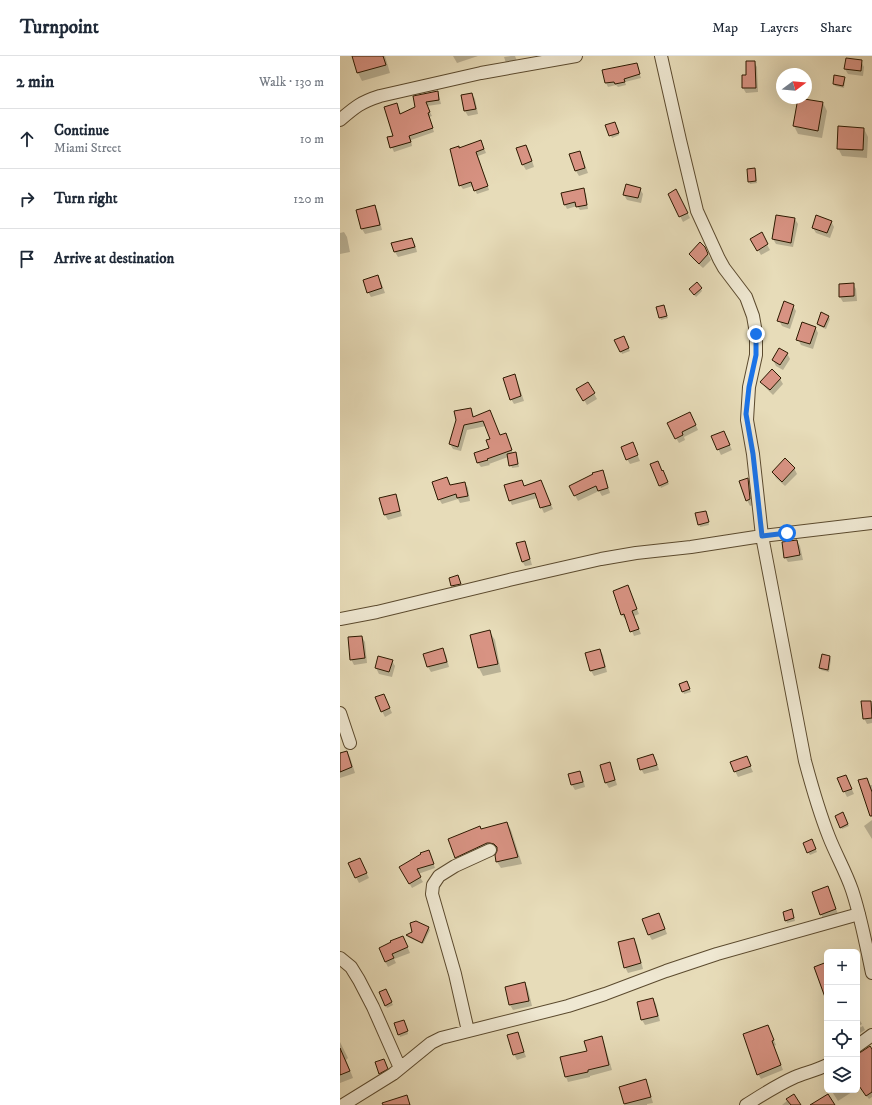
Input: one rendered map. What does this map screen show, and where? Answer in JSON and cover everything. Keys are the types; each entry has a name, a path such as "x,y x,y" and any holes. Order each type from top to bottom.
{"street":[{"path":"340,120 356,106 380,96 481,73 576,56"},
{"path":"661,56 697,211 719,259 746,297 753,316 756,334 756,355 749,387 747,420 753,454 762,536 805,761 813,790 830,838 847,876 859,914 872,973"},
{"path":"340,619 377,612 594,560 762,536 872,523"},
{"path":"340,713 350,743"},
{"path":"468,1031 455,974 432,894 433,886 439,876 455,866 490,850"},
{"path":"343,1105 400,1068 431,1043 441,1038 568,1006 717,954 859,914"},
{"path":"340,958 351,967 359,980 373,1007 400,1068"},
{"path":"860,1044 872,1034"},
{"path":"746,1105 780,1084 824,1067"}],"building":[{"path":"352,56 383,56 386,65 357,73"},
{"path":"846,58 862,60 861,71 844,69"},
{"path":"746,61 755,61 756,88 742,88 742,75 746,75"},
{"path":"637,63 640,74 624,79 625,82 615,84 614,82 605,83 602,70"},
{"path":"834,75 845,77 843,86 833,84"},
{"path":"438,91 439,100 426,102 430,112 428,113 433,128 409,136 411,142 390,148 387,137 393,136 384,107 397,103 400,114 415,107 413,96"},
{"path":"472,93 476,109 464,111 461,95"},
{"path":"812,100 823,102 818,131 793,126 797,104 812,104"},
{"path":"615,122 619,133 609,136 605,125"},
{"path":"838,126 864,128 863,150 837,149"},
{"path":"481,140 484,149 476,152 488,186 474,191 471,182 459,186 450,149 459,146 459,148"},
{"path":"526,145 532,161 522,165 516,148"},
{"path":"580,151 585,168 575,171 569,154"},
{"path":"755,168 756,181 748,182 747,169"},
{"path":"626,184 641,188 638,198 623,195"},
{"path":"584,188 587,205 576,207 575,202 564,205 561,193"},
{"path":"676,189 688,213 679,217 668,194"},
{"path":"375,205 380,225 361,229 356,210"},
{"path":"776,215 795,218 791,243 772,239"},
{"path":"816,215 832,221 827,233 812,228"},
{"path":"762,232 768,244 757,251 750,239"},
{"path":"412,238 415,247 394,252 391,243"},
{"path":"700,242 705,247 708,254 699,264 689,254"},
{"path":"378,275 382,288 367,293 363,280"},
{"path":"697,282 702,288 694,295 689,289"},
{"path":"854,283 854,296 839,297 839,284"},
{"path":"784,301 794,305 788,324 777,321"},
{"path":"664,305 667,316 659,318 656,307"},
{"path":"821,312 829,316 824,327 817,324"},
{"path":"802,322 816,327 810,344 796,340"},
{"path":"624,336 629,348 620,352 614,340"},
{"path":"779,348 788,353 780,365 772,360"},
{"path":"772,369 781,378 770,390 760,382"},
{"path":"515,374 521,396 510,400 503,378"},
{"path":"588,382 595,393 583,401 576,389"},
{"path":"471,408 473,417 490,410 500,435 506,433 512,450 477,463 474,453 489,448 486,440 490,439 483,421 464,425 458,447 449,444 456,420 454,411"},
{"path":"690,412 696,425 682,432 683,435 675,439 667,423"},
{"path":"724,431 730,445 717,450 711,436"},
{"path":"633,442 638,455 626,460 621,447"},
{"path":"516,452 518,464 509,466 507,454"},
{"path":"785,458 795,468 782,482 772,472"},
{"path":"658,461 668,482 659,486 650,464"},
{"path":"603,470 608,488 598,491 596,486 574,496 569,486 593,474 592,473"},
{"path":"447,477 450,485 465,482 468,496 457,498 456,494 438,500 432,482"},
{"path":"748,478 750,499 746,501 739,481"},
{"path":"522,480 524,486 541,480 551,505 540,508 535,493 509,501 504,485"},
{"path":"396,494 400,511 384,515 379,498"},
{"path":"706,511 709,522 698,525 695,513"},
{"path":"797,540 800,555 784,558 782,542"},
{"path":"525,541 530,559 522,562 516,543"},
{"path":"458,575 461,584 451,586 449,578"},
{"path":"628,585 637,609 632,611 639,629 630,632 624,614 621,615 613,591"},
{"path":"490,630 498,664 478,668 470,635"},
{"path":"362,636 365,658 350,660 348,637"},
{"path":"443,648 447,662 427,667 423,654"},
{"path":"600,649 605,667 590,671 585,653"},
{"path":"822,654 830,656 828,670 819,668"},
{"path":"378,656 393,660 389,672 375,668"},
{"path":"687,681 690,689 682,692 679,684"},
{"path":"384,694 390,708 381,712 375,697"},
{"path":"861,701 871,701 872,718 863,719"},
{"path":"347,751 352,767 340,772 340,753"},
{"path":"653,754 657,765 640,770 637,759"},
{"path":"747,756 751,766 734,772 730,762"},
{"path":"610,762 615,780 605,783 600,765"},
{"path":"580,771 583,782 571,785 568,774"},
{"path":"846,775 852,789 843,792 837,778"},
{"path":"867,778 872,792 872,816 870,816 858,780"},
{"path":"843,812 848,824 840,828 835,816"},
{"path":"507,822 518,857 496,862 495,855 497,847 494,844 487,843 455,858 448,839 480,826 481,829"},
{"path":"812,839 816,849 807,853 803,843"},
{"path":"429,850 434,864 417,869 421,877 409,884 399,867 421,854 420,853"},
{"path":"360,858 367,873 355,878 348,863"},
{"path":"828,886 836,909 820,915 812,892"},
{"path":"792,909 794,918 785,921 783,912"},
{"path":"659,913 665,929 648,935 642,919"},
{"path":"416,921 429,927 422,943 406,935 412,932 410,923"},
{"path":"403,936 408,947 392,954 394,958 385,962 379,948 391,942 390,941"},
{"path":"634,938 641,963 624,968 618,942"},
{"path":"824,963 824,994 814,967"},
{"path":"525,982 529,1001 509,1005 505,987"},
{"path":"386,989 392,1002 385,1006 379,992"},
{"path":"653,998 658,1016 641,1020 637,1002"},
{"path":"404,1020 408,1031 398,1035 394,1023"},
{"path":"768,1025 781,1065 757,1075 743,1034"},
{"path":"518,1032 524,1052 513,1055 507,1035"},
{"path":"602,1036 609,1065 588,1070 588,1072 565,1077 560,1057 587,1051 584,1041"},
{"path":"870,1046 872,1049 872,1092 866,1096 860,1087 861,1052"},
{"path":"340,1048 350,1071 340,1075"},
{"path":"384,1059 388,1069 379,1074 375,1062"},
{"path":"646,1079 651,1097 624,1104 619,1087"},
{"path":"794,1094 801,1105 791,1105 786,1099"},
{"path":"828,1094 835,1105 810,1105"},
{"path":"407,1095 410,1105 383,1105 382,1103"}],"route":[{"path":"756,334 756,355 749,387 746,414 753,454 762,536 787,533"}]}
